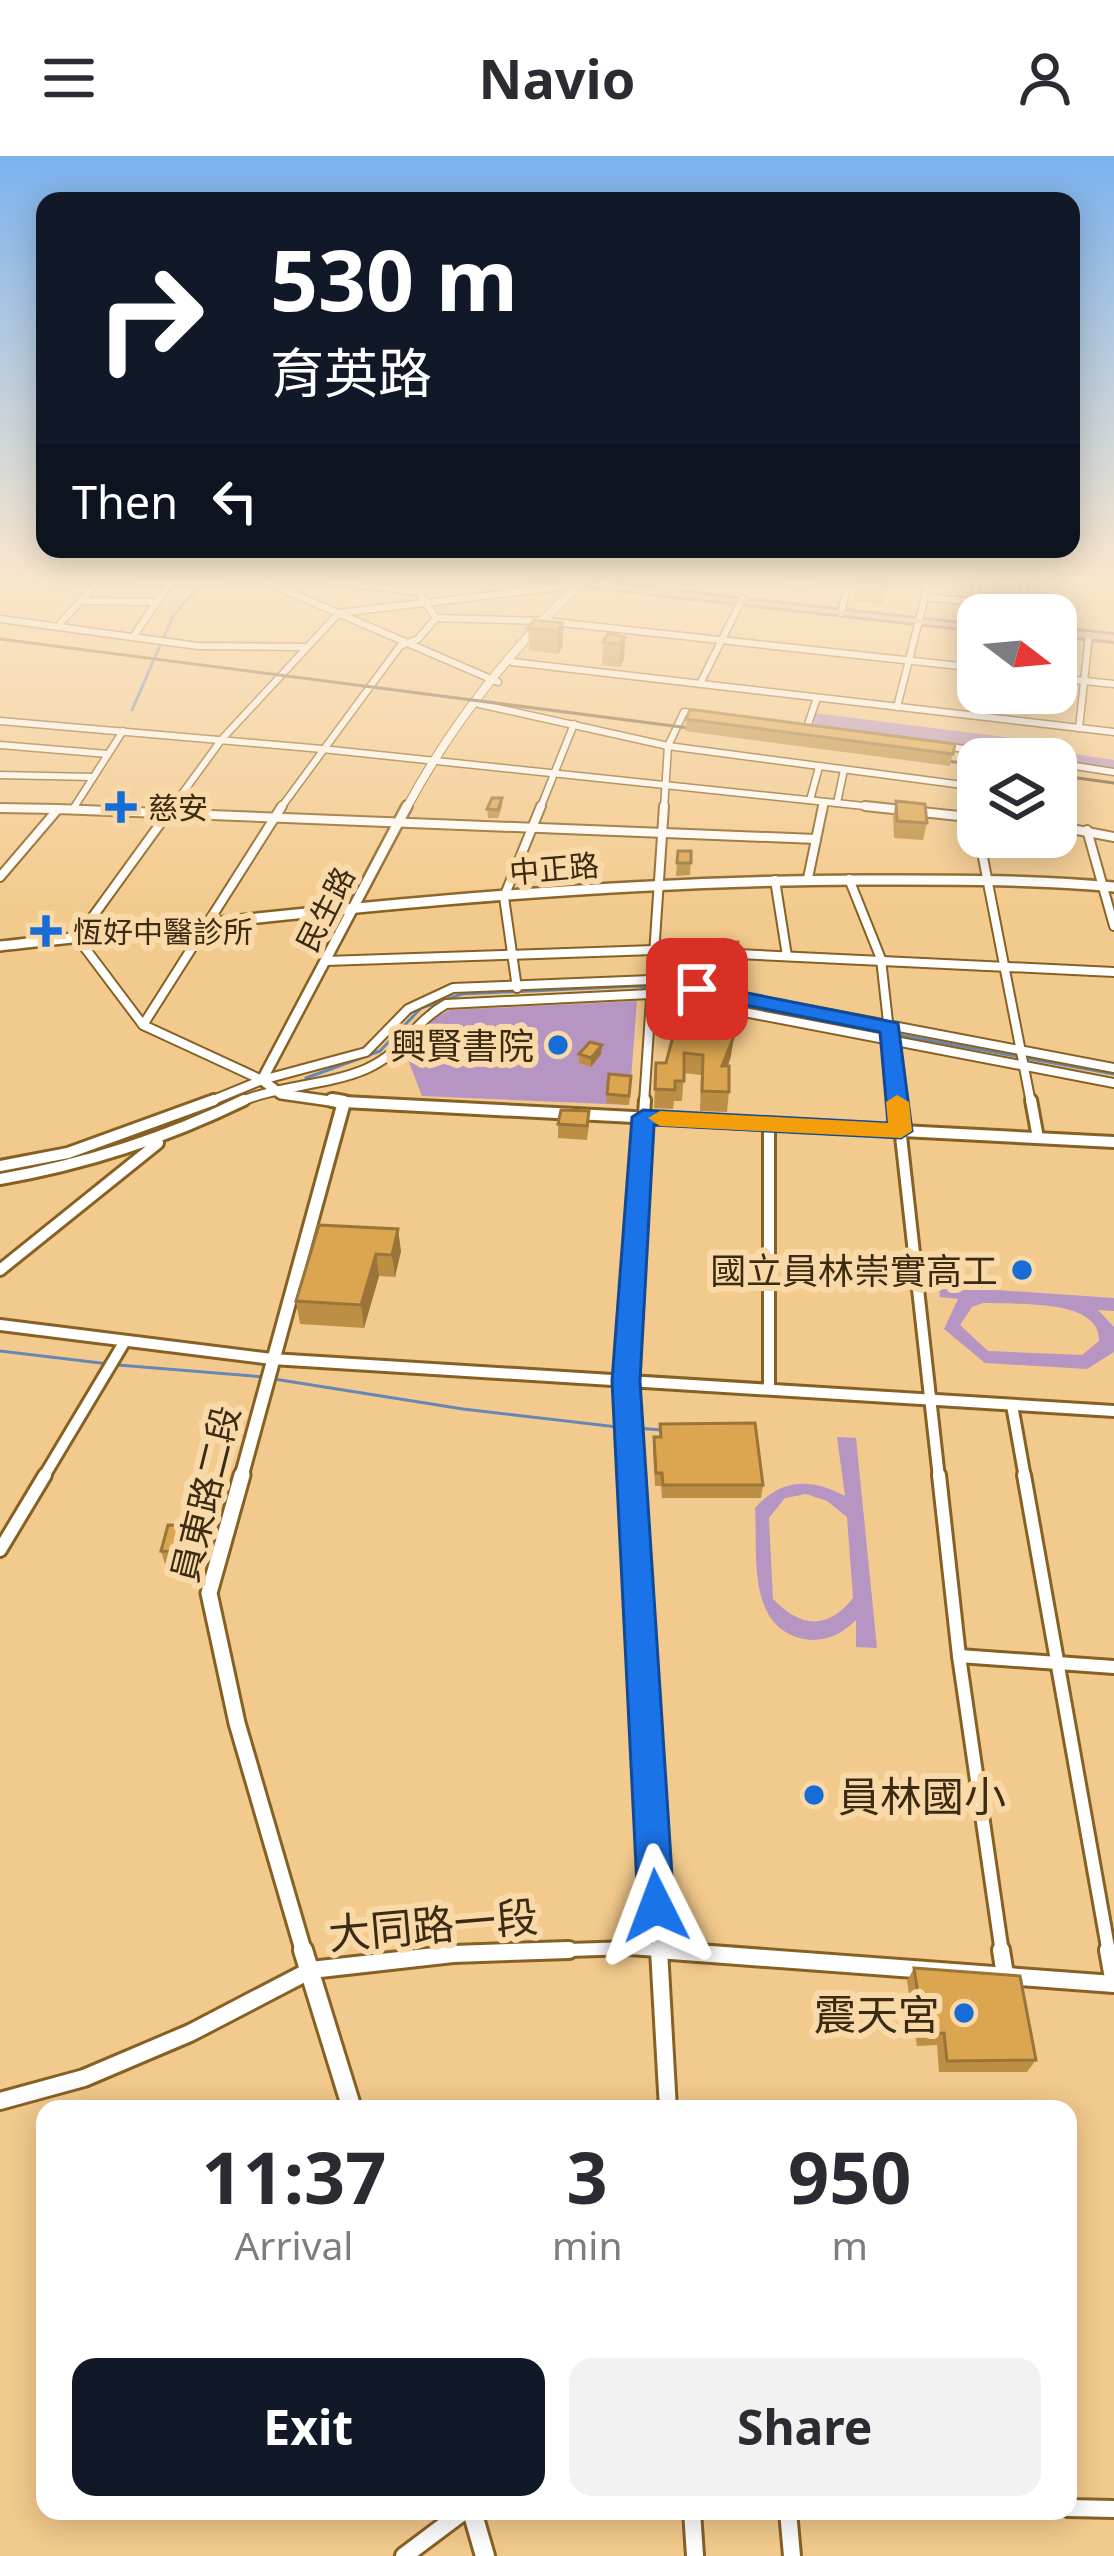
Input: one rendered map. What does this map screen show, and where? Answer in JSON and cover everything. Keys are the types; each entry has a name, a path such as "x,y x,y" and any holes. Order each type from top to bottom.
{"street":[{"path":"268,688 167,812 83,935 82,944 143,1025 262,1079 281,1094 344,1102 1114,1142"},
{"path":"143,1025 274,817 368,688"},
{"name":"民生路","path":"262,1079 431,761 493,688"},
{"path":"734,688 1114,732"},
{"path":"897,707 902,688"},
{"path":"1079,728 1084,688"},
{"path":"807,727 818,698"},
{"path":"478,704 668,746 957,785"},
{"path":"667,2100 626,1381 668,746 684,712 707,715"},
{"path":"0,721 222,739 957,815"},
{"path":"518,999 504,897 574,724"},
{"path":"787,724 822,729"},
{"path":"74,809 123,731"},
{"path":"929,744 957,748"},
{"path":"0,745 108,754"},
{"path":"1077,766 1114,772"},
{"path":"810,800 819,767"},
{"path":"837,803 844,770"},
{"path":"0,775 93,777"},
{"path":"808,878 824,802"},
{"path":"0,808 816,838"},
{"path":"0,877 58,809"},
{"path":"1077,829 1114,837"},
{"path":"1087,830 1114,926"},
{"path":"982,858 1038,1138"},
{"name":"中正路","path":"0,946 353,908 657,884 808,878 1114,886"},
{"path":"849,879 881,959 958,1656 1005,1975"},
{"path":"776,880 787,956"},
{"path":"326,961 654,950 1114,972"},
{"path":"0,1166 57,1156 153,1126 262,1079 366,1052 408,1009 438,992 516,985 651,980 1024,1069 1114,1083"},
{"path":"0,1179 100,1158 165,1138 249,1098 281,1094 386,1059 404,1046 421,1018 446,1004 650,994 1114,1068"},
{"name":"員東路二段","path":"344,1102 209,1593 221,1664 249,1768 349,2100"},
{"path":"769,1124 769,1389"},
{"path":"0,1270 165,1138"},
{"path":"100,1158 121,1172"},
{"path":"0,1325 272,1359 1114,1411"},
{"path":"0,1550 125,1341"},
{"path":"1012,1405 1114,1984"},
{"path":"958,1656 1114,1667"},
{"name":"大同路一段","path":"0,2102 84,2078 190,2033 311,1970 526,1949 658,1951 1114,1984"},
{"path":"1077,2508 1114,2509"},
{"path":"404,2556 455,2520"},
{"path":"471,2520 485,2556"},
{"path":"693,2520 695,2556"},
{"path":"789,2520 792,2556"}],"shaded area":[{"path":"815,713 1011,738 957,738 957,747 814,726"},
{"path":"1077,754 1114,760 1114,770 1077,765"},
{"path":"637,1001 629,1105 422,1096 405,1052 429,1021 450,1010"},
{"path":"939,1286 1114,1298 1114,1311 1098,1310 1114,1327 1114,1352 1087,1369 985,1363 944,1329 958,1299 940,1297","holes":["983,1303 1071,1310 1096,1327 1099,1341 1082,1355 988,1351 960,1325 972,1307"]},
{"path":"837,1437 856,1438 877,1648 856,1647 856,1620 819,1640 785,1632 772,1620 759,1586 755,1508 775,1491 797,1484 821,1486 845,1496","holes":["806,1494 827,1501 847,1517 853,1598 833,1616 803,1620 773,1599 769,1518 785,1498"]}],"building":[{"path":"690,710 955,744 953,754 686,719"},
{"path":"492,798 502,798 498,810 487,809"},
{"path":"896,801 925,804 927,823 897,821"},
{"path":"678,851 691,851 691,863 677,863"},
{"path":"738,942 737,958 716,958 713,943"},
{"path":"684,995 715,998 707,1032 734,1036 722,1066 729,1066 729,1092 702,1091 703,1055 684,1053 684,1081 675,1081 675,1090 655,1089 656,1063 666,1063"},
{"path":"590,1042 602,1045 591,1058 579,1054"},
{"path":"609,1074 631,1076 629,1096 607,1094"},
{"path":"561,1110 589,1111 587,1126 558,1124"},
{"path":"319,1225 398,1229 392,1255 376,1254 361,1305 296,1301"},
{"path":"755,1423 763,1485 663,1485 662,1473 656,1473 654,1437 661,1437 660,1424"},
{"path":"168,1525 206,1526 200,1552 161,1551"},
{"name":"震天宮","path":"914,1968 1020,1976 1036,2060 947,2061 944,2033 924,2034"}],"waterway":[{"path":"132,710 142,688"},
{"path":"306,1078 380,1051 421,1008 462,994 638,986 885,1032"},
{"path":"894,1034 1114,1074"},
{"path":"14,1169 71,1158 193,1115"},
{"path":"0,1351 109,1364"},
{"path":"118,1365 264,1377"},
{"path":"274,1379 463,1409 626,1428"},
{"path":"636,1428 662,1430"}],"railway":[{"path":"379,688 720,732"},
{"path":"916,757 957,762"},
{"path":"1077,778 1114,783"}],"slow traffic":[{"path":"660,1118 901,1131 897,1102"}],"place":[{"name":"慈安","path":"121,807"},
{"name":"恆好中醫診所","path":"46,931"},
{"name":"興賢書院","path":"558,1045"},
{"name":"國立員林崇實高工","path":"1022,1270"},
{"name":"員林國小","path":"814,1795"},
{"name":"震天宮","path":"964,2013"}],"route":[{"path":"656,1906 626,1381 643,1117 901,1131 890,1028 697,989"}]}
